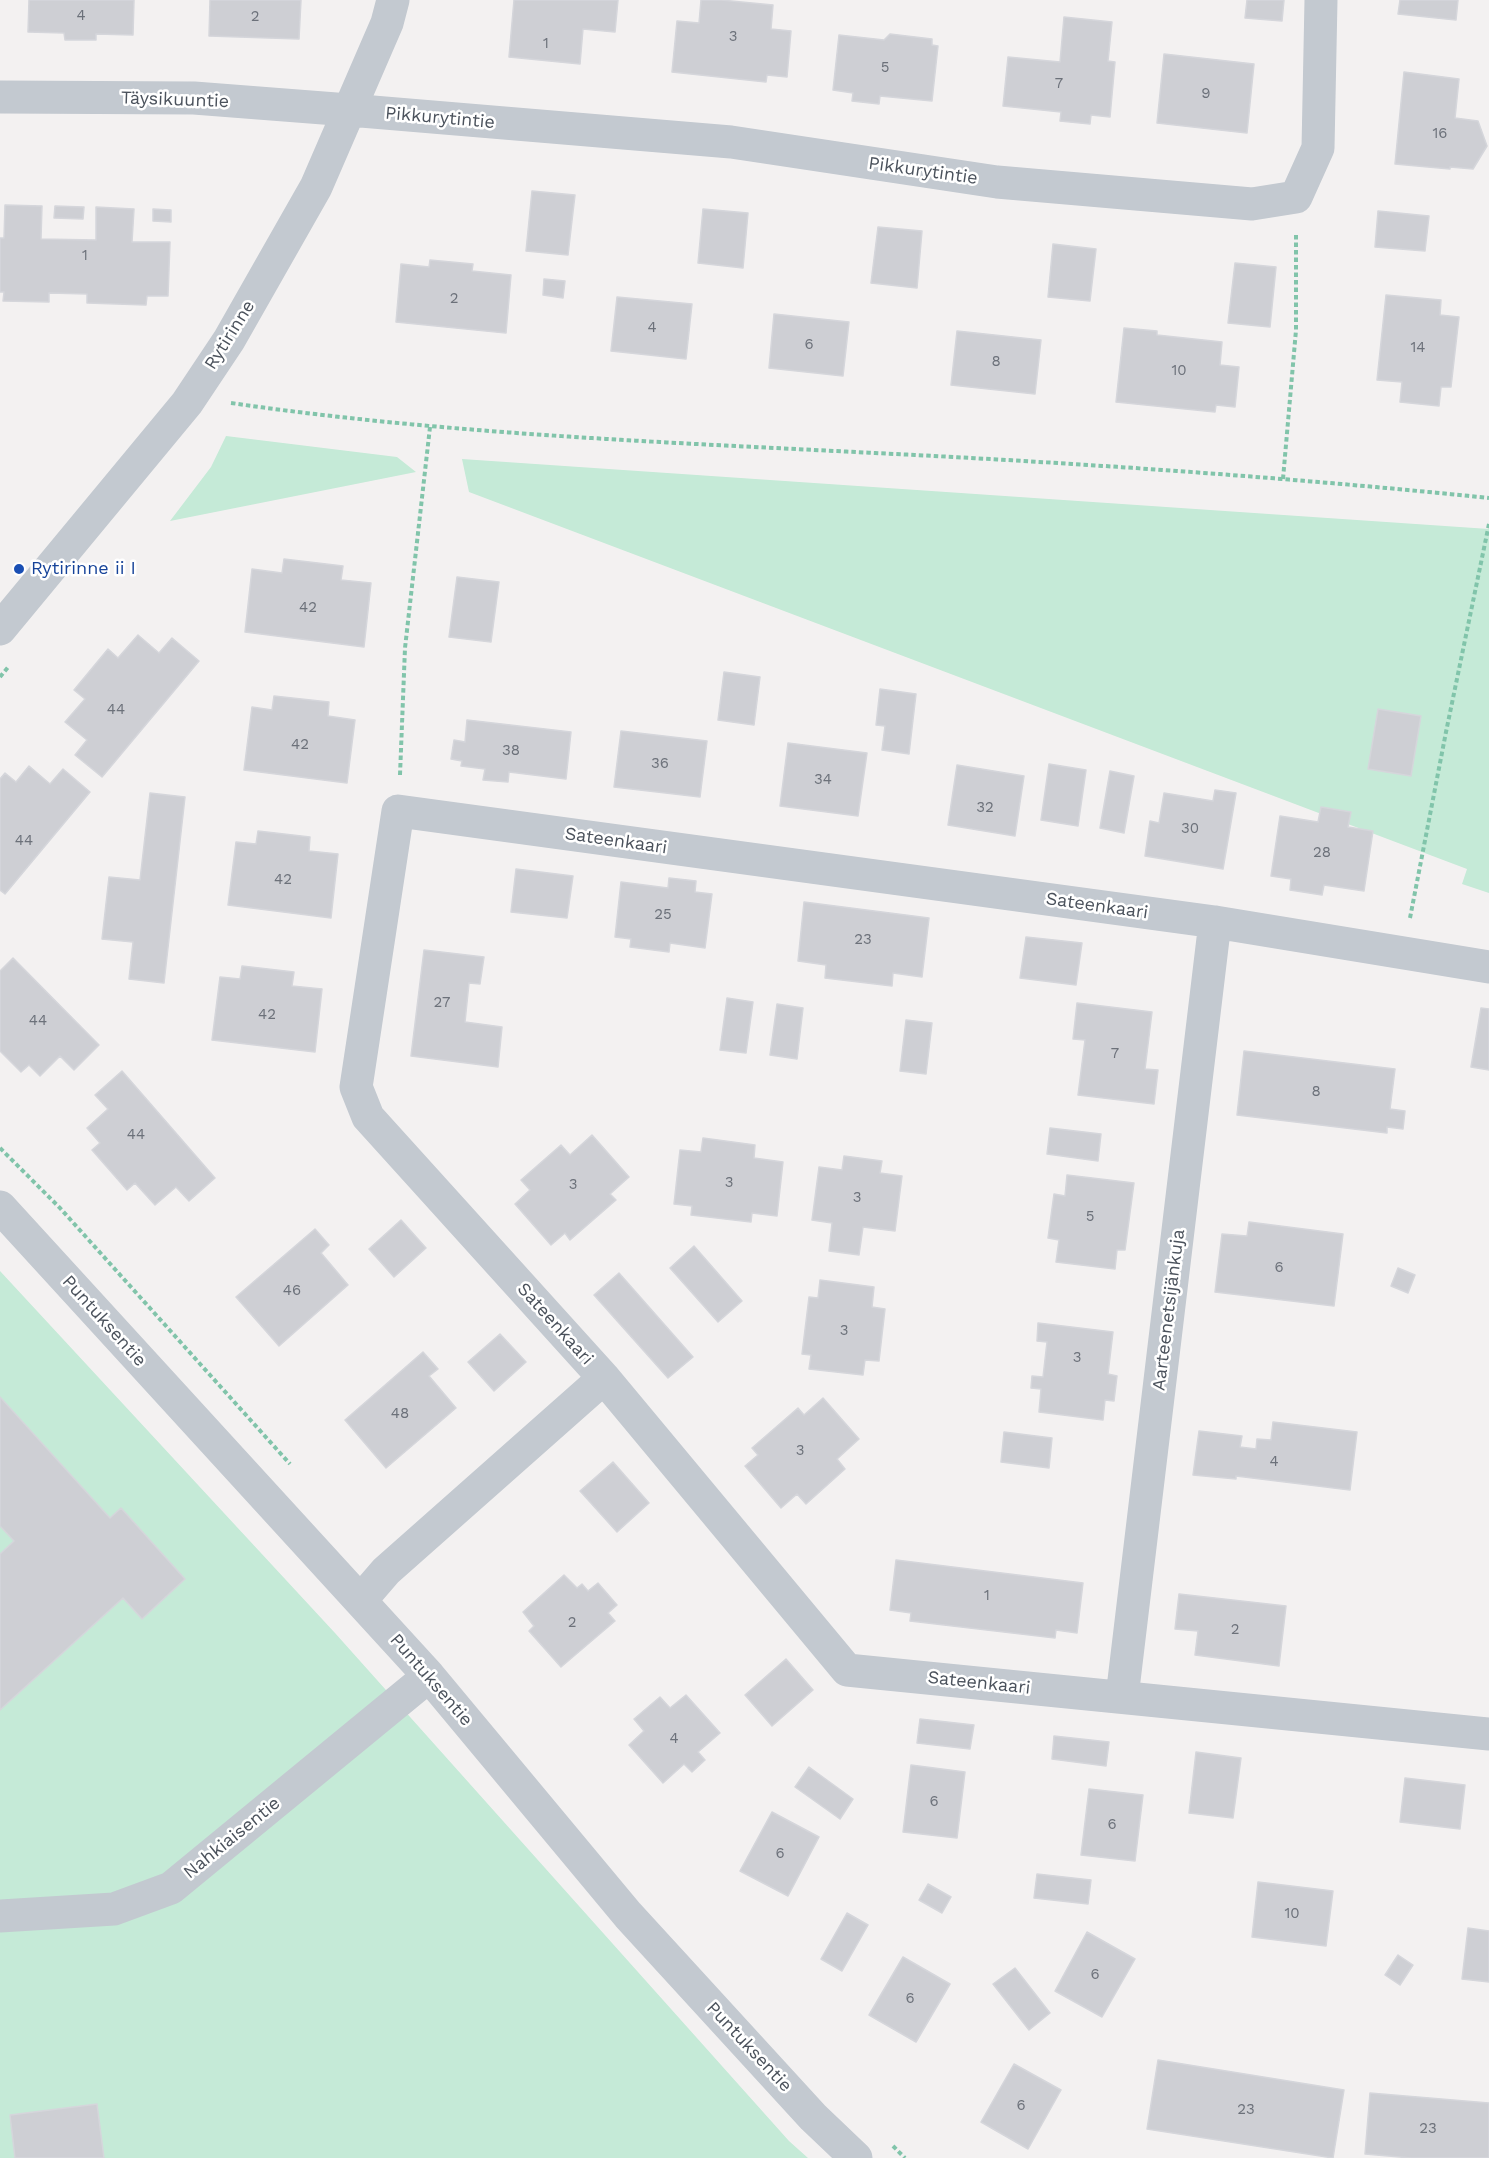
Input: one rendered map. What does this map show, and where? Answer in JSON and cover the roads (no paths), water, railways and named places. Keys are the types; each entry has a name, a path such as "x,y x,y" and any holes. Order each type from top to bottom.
{"street":[{"name":"Rytirinne","path":"0,629 187,403 223,349 316,187 387,23 393,0"},
{"name":"Pikkurytintie","path":"349,110 731,142 997,182 1252,204 1296,197 1318,148 1321,0"},
{"name":"Täysikuuntie","path":"0,97 194,98 349,110"},
{"name":"Sateenkaari","path":"1489,968 1215,922 398,812 356,1087 368,1117 604,1378 847,1670 1489,1734"},
{"name":"Aarteenetsijänkuja","path":"1122,1697 1215,922"},
{"name":"Puntuksentie","path":"0,1207 429,1676 628,1915 813,2117 856,2158"},
{"name":"Sateenkaari","path":"360,1600 386,1571 604,1378"},
{"name":"Nahkiaisentie","path":"0,1916 114,1909 171,1888 429,1676"}],"place":[{"name":"Rytirinne ii I","path":"19,569"}]}
